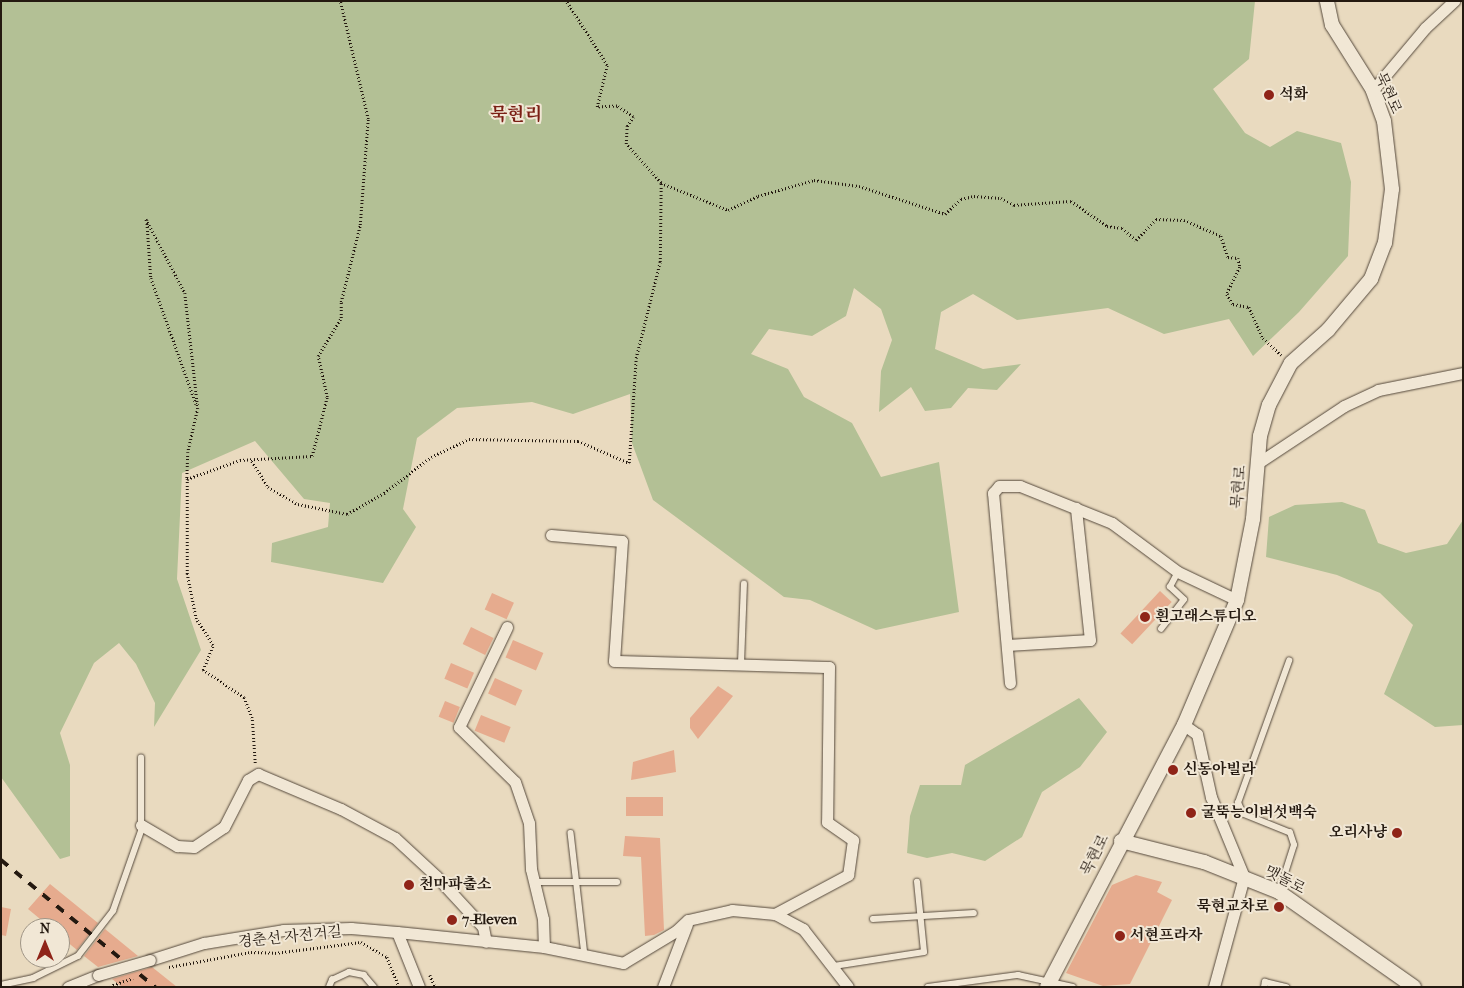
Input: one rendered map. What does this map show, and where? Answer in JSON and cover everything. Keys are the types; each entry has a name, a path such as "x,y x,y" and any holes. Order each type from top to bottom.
{"street":[{"name":"묵현로","path":"1048,984 1121,841 1184,725 1237,600 1253,520 1258,463 1269,405 1291,363 1328,330 1371,279 1385,243 1392,188 1384,121 1373,90 1332,25 1327,1"},
{"path":"1373,90 1425,28 1454,1"},
{"path":"1258,463 1344,406 1378,390 1463,372"},
{"path":"1010,683 993,493 999,486 1020,486 1112,523 1178,572 1237,600"},
{"path":"1007,645 1090,640 1076,508"},
{"path":"551,535 622,541 614,661 828,667 827,822 853,840 848,875 775,914"},
{"path":"507,627 458,727 515,782 529,823 534,882 543,919 544,947"},
{"path":"1184,725 1197,734 1212,797 1244,877 1214,987"},
{"path":"141,825 177,846 194,847 224,828 248,780 258,774 341,809 395,838 436,876 483,927 486,942"},
{"name":"맷돌로","path":"1121,841 1204,862 1278,892 1414,987"},
{"path":"68,987 98,975 204,943 283,930 351,928 398,932 544,947 585,958 623,963 676,931 688,920 732,910 775,914 803,929 834,966 848,987"},
{"path":"663,987 688,920"},
{"path":"398,932 420,987"}],"lane":[{"path":"1160,628 1184,600 1170,587 1178,572"},
{"path":"741,664 744,584"},
{"path":"1278,892 1294,845 1290,833 1243,814 1238,803 1290,661"},
{"path":"1,986 33,978 78,956 113,911 141,825 141,758"},
{"path":"571,833 579,882 585,958"},
{"path":"534,882 618,882"},
{"path":"834,966 924,952 917,882"},
{"path":"873,919 974,913"},
{"path":"329,987 340,975 356,972 369,979 374,987"},
{"path":"928,987 1018,975 1048,984 1073,987"},
{"path":"1264,987 1265,982 1286,987"}],"path":[{"path":"187,479 240,460 252,461 312,456 327,397 318,356 341,318 340,302 360,225 368,119 340,1"},
{"path":"566,1 607,64 597,107 617,106 633,117 627,126 626,144 661,183 728,210 758,196 814,180 859,186 945,214 961,199 974,196 1001,198 1014,204 1071,201 1107,226 1122,228 1136,240 1156,219 1184,220 1221,236 1228,257 1238,258 1240,267 1227,294 1233,304 1250,307 1263,338 1291,363"},
{"path":"252,461 268,487 298,504 346,514 384,493 431,457 469,439 578,441 629,464 636,358 660,262 661,183"},
{"path":"198,408 151,278 146,218 185,293 198,408 188,452 187,574 196,619 213,645 203,670 244,698 252,718 258,774"},
{"name":"경춘선 자전거길","path":"160,969 251,952 275,953 361,942 387,957 399,987"},
{"path":"430,975 435,987"}],"green space":[{"path":"1,1 1255,1 1249,59 1213,89 1245,133 1270,147 1297,131 1341,143 1351,182 1348,256 1299,312 1253,356 1229,319 1164,334 1108,308 1017,320 973,294 941,312 935,349 983,369 1021,364 997,390 968,388 951,408 925,411 911,387 879,412 881,371 892,340 881,309 854,288 846,316 812,336 769,329 751,354 788,369 804,397 852,423 881,477 939,462 959,612 876,630 810,600 784,597 653,500 632,443 630,394 573,414 532,402 457,408 417,438 403,509 416,527 383,583 271,562 272,543 328,527 330,503 304,499 255,441 182,473 177,579 201,650 154,727 155,703 136,664 119,643 94,663 60,733 70,765 70,856 60,859 1,777"},
{"path":"1342,502 1365,510 1378,543 1406,553 1447,544 1463,520 1463,725 1435,727 1384,694 1413,625 1380,593 1337,575 1266,557 1269,517 1295,505"},
{"path":"1079,698 1107,732 1080,767 1042,792 1022,837 985,861 952,853 927,858 907,853 910,816 920,785 961,785 965,765"}],"building":[{"name":"흰고래스튜디오","path":"1160,591 1172,602 1132,644 1120,633"},
{"path":"492,593 514,603 507,619 485,609"},
{"path":"471,627 493,638 485,655 463,644"},
{"path":"513,640 543,653 536,670 506,657"},
{"path":"451,663 474,673 467,688 444,679"},
{"path":"495,678 522,690 515,706 488,694"},
{"path":"718,686 733,696 698,739 690,728 690,718"},
{"path":"445,701 460,707 453,723 439,717"},
{"path":"481,715 511,727 504,743 475,731"},
{"path":"674,750 676,772 631,780 633,762"},
{"path":"626,797 663,797 663,816 626,816"},
{"path":"625,836 660,838 664,930 654,935 645,936 641,857 623,856"},
{"name":"서현프라자","path":"1136,875 1162,882 1157,892 1172,900 1130,984 1103,986 1066,973 1112,885"},
{"path":"50,884 98,923 77,950 70,944 70,918 39,918 28,909"},
{"path":"1,907 11,909 6,936 1,935"},
{"path":"105,929 138,956 98,967 84,956"},
{"path":"152,967 177,987 122,987 112,979"}],"railway":[{"path":"1,860 155,987"}],"place":[{"name":"석화","path":"1269,95"},
{"name":"흰고래스튜디오","path":"1145,617"},
{"name":"신동아빌라","path":"1173,770"},
{"name":"굴뚝능이버섯백숙","path":"1191,813"},
{"name":"오리사냥","path":"1397,833"},
{"name":"천마파출소","path":"409,885"},
{"name":"묵현교차로","path":"1279,907"},
{"name":"7-Eleven","path":"452,920"},
{"name":"서현프라자","path":"1120,936"}],"district":[{"name":"묵현리","path":"516,115"}]}
